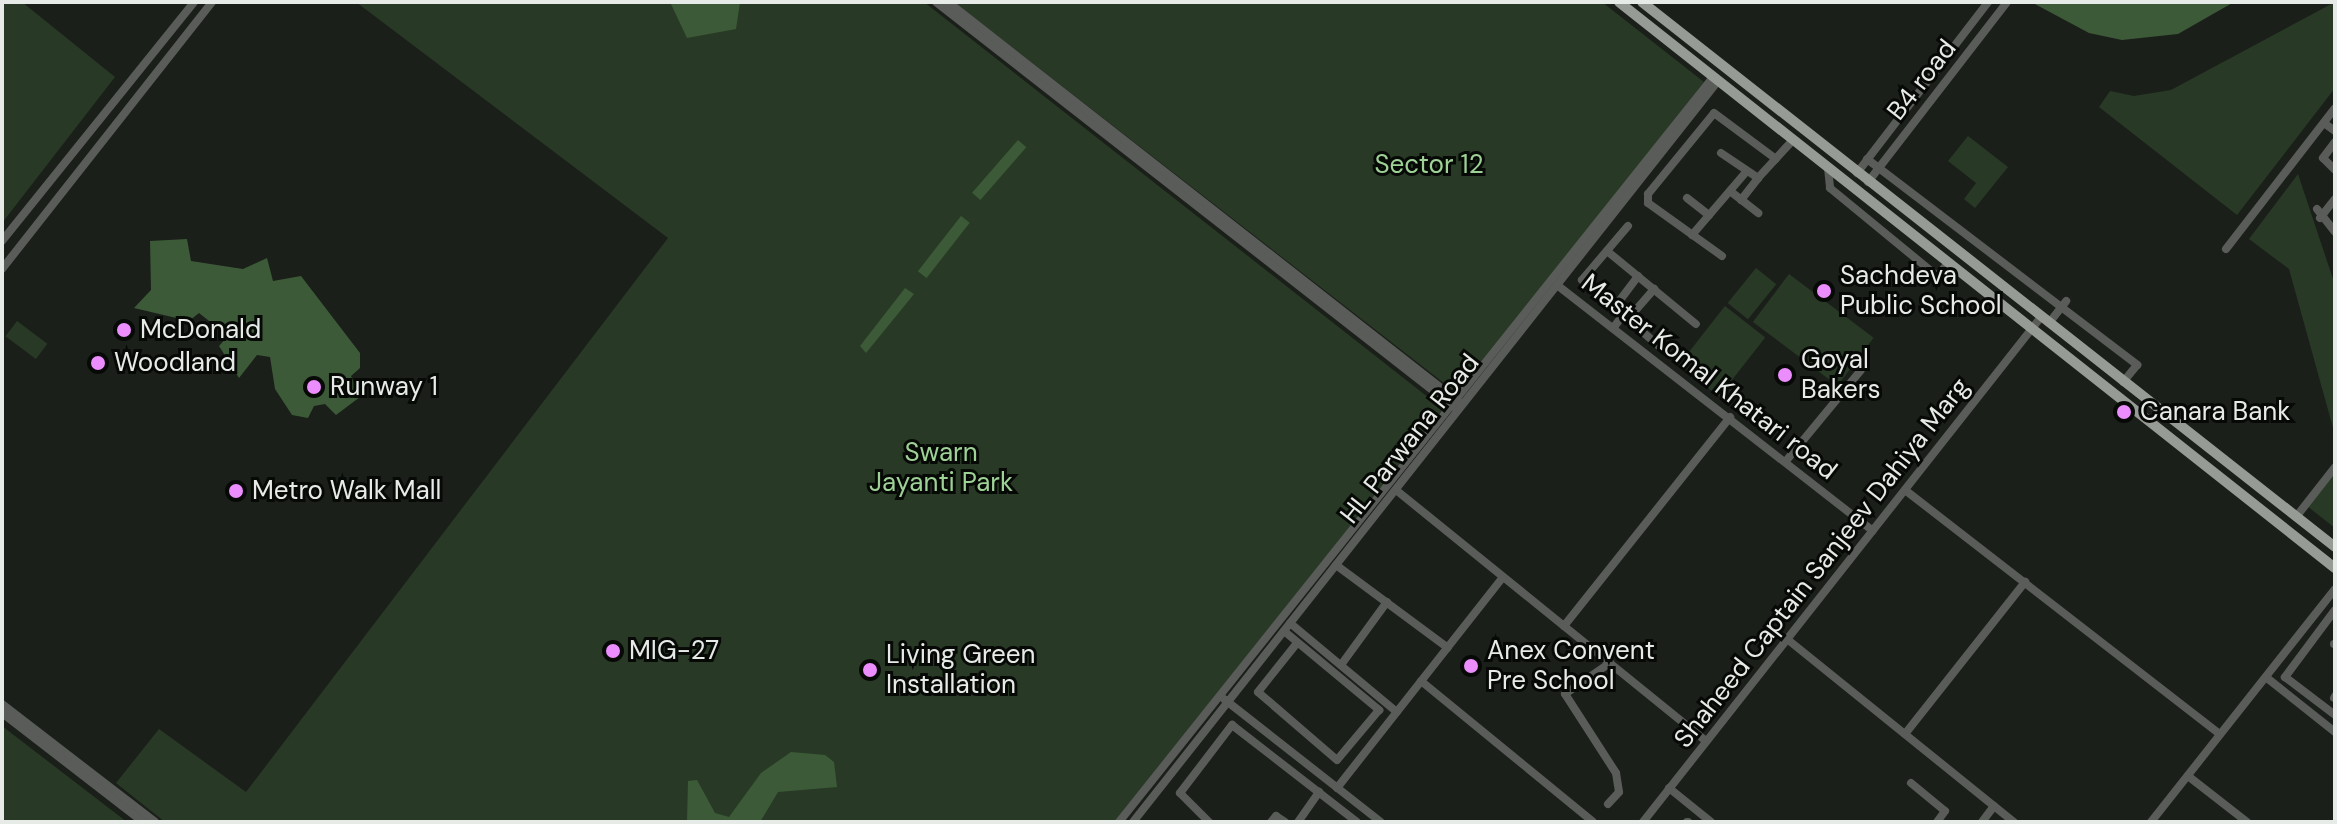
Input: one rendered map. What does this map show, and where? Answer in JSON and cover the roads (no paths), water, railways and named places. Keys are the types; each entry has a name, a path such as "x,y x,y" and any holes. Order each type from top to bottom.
{"main road":[{"path":"1619,2 2335,568"},
{"path":"1642,2 2335,547"},
{"path":"1644,21 1652,10"}],"street":[{"path":"2,241 194,2"},
{"path":"2,269 212,2"},
{"path":"936,2 1457,405"},
{"path":"948,2 1457,405"},
{"name":"B4 road","path":"1868,182 2007,2"},
{"name":"B4 road","path":"1857,173 1986,5"},
{"path":"1119,822 1457,405 1715,79"},
{"name":"HL Parwana Road","path":"1133,822 1396,490 1457,405 1557,285 1715,79"},
{"path":"2226,249 2335,108"},
{"path":"1722,256 1646,199 1714,113 1776,159"},
{"path":"2324,123 2335,131"},
{"path":"1741,200 1793,140"},
{"path":"2335,142 2323,158 2335,170"},
{"path":"1721,153 1758,178"},
{"path":"1867,159 2064,304 2137,365 2123,382"},
{"path":"1828,168 1830,188 1937,276 1949,262"},
{"path":"1692,235 1746,172"},
{"path":"1730,191 1758,213"},
{"path":"1687,198 1709,215"},
{"path":"2335,199 2319,213 2335,232"},
{"path":"1628,226 1582,280 1667,353"},
{"path":"1607,251 1696,324"},
{"path":"1614,308 1638,276"},
{"name":"Master Komal Khatari road","path":"1557,285 1873,531"},
{"path":"1614,327 1654,289"},
{"name":"Shaheed Captain Sanjeev Dahiya Marg","path":"1643,822 2032,329 2064,304"},
{"path":"1786,461 1861,370"},
{"path":"1564,626 1730,417"},
{"path":"2296,517 2335,467"},
{"path":"1396,490 1706,741"},
{"path":"1905,490 2220,734"},
{"path":"1336,565 1448,648"},
{"path":"1337,788 1503,577"},
{"path":"1905,734 2025,582"},
{"path":"2151,822 2335,589"},
{"path":"1341,665 1387,602"},
{"path":"2335,610 2285,677 2335,715"},
{"path":"1290,623 1397,712"},
{"path":"1284,631 1379,710 1337,760 1258,692 1297,643"},
{"path":"1787,639 2014,822"},
{"path":"1608,804 1619,792 1616,773 1565,694 1610,663"},
{"path":"2267,678 2335,732"},
{"path":"1421,681 1593,822"},
{"path":"1219,696 1380,822"},
{"path":"2,704 155,822"},
{"path":"2,713 143,822"},
{"path":"1218,714 1357,822"},
{"path":"1209,822 1180,793 1232,725"},
{"path":"2188,776 2247,822"},
{"path":"1911,783 1945,811 1937,822"},
{"path":"1669,788 1711,822"},
{"path":"1298,822 1319,792"},
{"path":"1982,822 1994,806"},
{"path":"1271,822 1276,816 1285,822"}],"place":[{"name":"Sachdeva Public School","path":"1824,291"},
{"name":"McDonald","path":"124,330"},
{"name":"Woodland","path":"98,363"},
{"name":"Goyal Bakers","path":"1785,375"},
{"name":"Runway 1","path":"314,387"},
{"name":"Canara Bank","path":"2124,412"},
{"name":"Metro Walk Mall","path":"236,491"},
{"name":"MIG-27","path":"613,651"},
{"name":"Anex Convent Pre School","path":"1471,666"},
{"name":"Living Green Installation","path":"870,670"}],"park label":[{"name":"Sector 12","path":"1429,165"},
{"name":"Swarn Jayanti Park","path":"941,468"}]}
